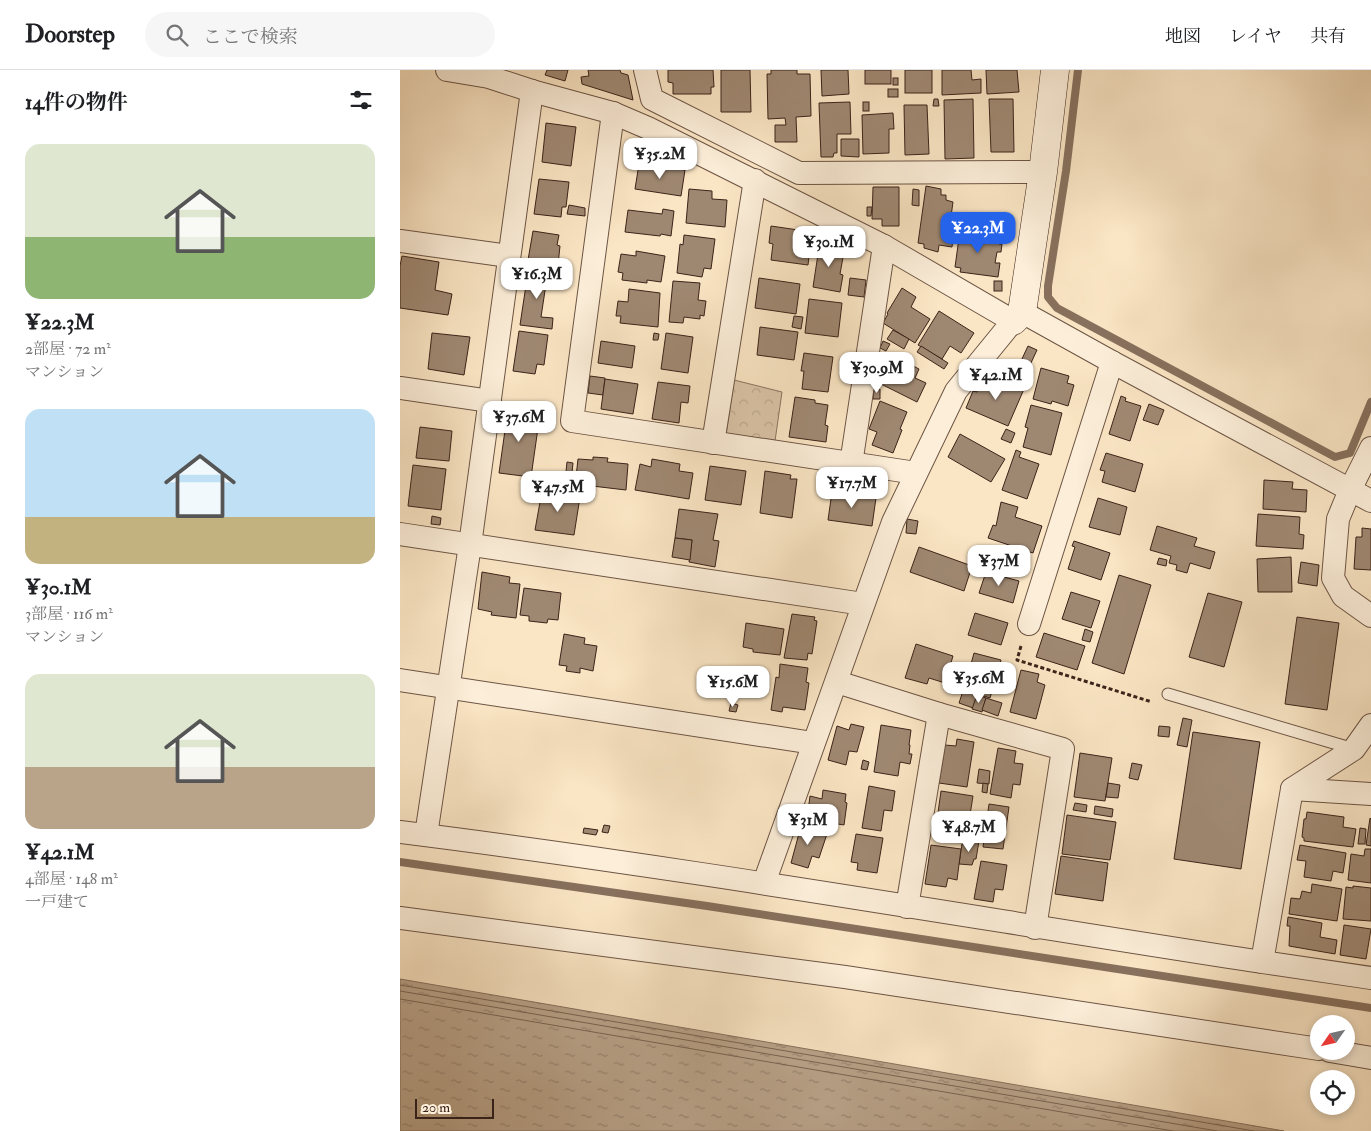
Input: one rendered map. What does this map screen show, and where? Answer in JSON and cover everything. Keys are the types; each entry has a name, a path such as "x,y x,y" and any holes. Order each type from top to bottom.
{"street":[{"path":"447,70 488,77 532,91 612,112 648,128 1112,362 1371,501"},
{"path":"645,70 652,99 648,128"},
{"path":"764,883 893,522 956,391 1018,316 1043,172 1055,70"},
{"path":"426,835 470,545 532,91"},
{"path":"652,99 799,173 1043,172"},
{"path":"612,112 572,421 916,473"},
{"path":"713,443 754,180"},
{"path":"400,241 509,256"},
{"path":"851,464 884,246"},
{"path":"1029,624 1112,362"},
{"path":"400,388 490,401"},
{"path":"1371,448 1338,519 1333,578 1343,596 1371,616"},
{"path":"400,534 863,604"},
{"path":"400,680 813,743"},
{"path":"837,682 939,714 1063,749 1035,928"},
{"path":"907,907 939,714"},
{"path":"1262,962 1292,789 1354,749 1371,725"},
{"path":"1292,789 1371,794"},
{"path":"400,832 764,883 1035,928 1371,978"},
{"path":"400,918 845,977 1310,1048"},
{"path":"1355,1055 1371,1058"}],"lane":[{"path":"1168,694 1354,749"}],"path":[{"path":"1017,660 1152,702"}],"green space":[{"path":"734,380 782,392 775,441 726,435"}],"water":[{"path":"400,979 1284,1131 400,1131"}],"building":[{"path":"547,70 568,70 565,81 545,75"},
{"path":"588,70 620,70 621,73 628,75 633,100 582,84 581,77 589,76"},
{"path":"668,70 713,70 714,87 711,87 711,94 673,94 673,83 668,82"},
{"path":"721,70 750,70 751,112 721,112"},
{"path":"771,70 797,70 797,74 810,74 811,116 796,117 797,142 775,142 775,125 786,125 785,118 768,119 767,74 771,74"},
{"path":"821,70 848,70 849,94 822,96"},
{"path":"865,70 891,70 891,84 865,84"},
{"path":"905,70 932,70 932,93 905,93"},
{"path":"942,70 971,70 972,80 981,79 981,93 942,95"},
{"path":"986,70 1017,70 1019,92 987,94"},
{"path":"893,78 898,78 898,85 893,85"},
{"path":"888,89 898,89 898,97 888,97"},
{"path":"934,99 938,99 939,106 933,106"},
{"path":"973,99 974,158 945,159 944,100"},
{"path":"989,99 1013,99 1014,152 991,152"},
{"path":"850,102 851,134 837,134 837,153 834,153 833,157 821,157 819,103"},
{"path":"863,102 869,102 869,111 863,111"},
{"path":"904,105 927,105 929,154 905,155"},
{"path":"893,113 894,129 889,129 889,153 863,154 862,115"},
{"path":"546,123 576,127 571,166 542,162"},
{"path":"841,139 859,139 859,157 841,156"},
{"path":"639,164 685,170 681,196 635,189"},
{"path":"539,179 569,182 566,207 562,207 561,217 534,214"},
{"path":"926,186 941,189 941,195 946,195 946,200 953,202 949,231 954,231 952,247 939,245 938,252 924,248 924,244 918,243"},
{"path":"873,187 899,187 899,226 882,226 882,219 872,219"},
{"path":"689,189 712,191 712,199 727,200 725,227 686,223"},
{"path":"913,189 919,190 919,206 912,205"},
{"path":"569,205 585,208 585,216 567,214"},
{"path":"867,207 872,207 871,216 867,216"},
{"path":"663,209 674,211 671,236 625,232 628,210 662,214"},
{"path":"771,226 812,232 808,265 771,260 773,244 769,243"},
{"path":"533,231 559,235 557,245 560,246 558,265 554,264 553,270 527,266"},
{"path":"960,231 999,237 999,244 1002,244 1001,252 997,252 995,263 1000,263 998,277 960,272 961,268 955,267"},
{"path":"684,235 715,239 711,269 704,268 702,277 677,273 680,244 683,245"},
{"path":"820,241 835,243 834,251 844,252 840,274 843,275 840,292 813,287"},
{"path":"636,251 665,256 661,282 647,280 647,283 622,280 623,273 618,272 621,254 636,256"},
{"path":"402,256 439,262 435,290 452,294 448,315 400,308 400,266"},
{"path":"528,272 561,277 560,286 546,284 541,317 553,318 552,329 520,325"},
{"path":"759,278 800,284 796,314 755,308"},
{"path":"850,278 866,280 864,297 848,295"},
{"path":"673,281 700,283 698,300 706,301 704,316 700,315 700,319 684,317 683,323 669,322"},
{"path":"994,281 1002,281 1002,291 994,291"},
{"path":"902,288 916,297 911,307 930,319 915,343 883,323"},
{"path":"629,289 660,293 658,327 620,323 621,316 616,316 618,301 628,302"},
{"path":"809,299 842,303 838,337 805,333"},
{"path":"939,311 974,333 961,353 950,346 942,359 918,345"},
{"path":"794,316 803,317 801,329 792,327"},
{"path":"760,327 798,332 794,360 757,355"},
{"path":"893,330 909,339 904,349 887,339"},
{"path":"519,331 548,335 544,365 537,364 535,374 513,371"},
{"path":"432,333 470,337 464,375 428,369"},
{"path":"654,333 659,334 658,340 653,340"},
{"path":"666,333 693,337 688,373 661,369"},
{"path":"601,341 635,346 632,368 598,363"},
{"path":"883,341 890,344 886,351 880,348"},
{"path":"921,346 948,363 944,369 917,352"},
{"path":"1028,346 1037,350 1030,365 1021,361"},
{"path":"804,353 833,357 828,392 802,389 804,371 801,371"},
{"path":"889,354 919,369 915,378 926,383 917,402 875,381"},
{"path":"1041,368 1069,376 1067,383 1074,385 1068,406 1052,401 1051,404 1033,399"},
{"path":"590,376 605,378 603,395 588,393"},
{"path":"605,379 638,384 633,414 601,409"},
{"path":"982,380 1004,388 1007,381 1024,389 1008,426 966,408 973,391 977,392"},
{"path":"658,382 690,386 688,403 681,402 679,423 652,419"},
{"path":"874,389 880,389 880,399 873,399"},
{"path":"1121,396 1126,398 1125,401 1141,406 1130,441 1109,434"},
{"path":"795,397 815,400 815,403 828,405 825,425 828,426 826,442 789,437"},
{"path":"880,401 907,412 893,453 872,445 877,432 869,429"},
{"path":"1149,404 1164,410 1158,425 1143,420"},
{"path":"1031,405 1062,413 1051,455 1023,447 1028,428 1025,427"},
{"path":"508,409 540,414 531,477 499,473"},
{"path":"420,427 452,431 449,461 416,458"},
{"path":"1006,429 1015,433 1011,443 1001,439"},
{"path":"960,434 1005,459 991,482 948,457"},
{"path":"1016,450 1021,452 1019,457 1039,464 1027,499 1002,490"},
{"path":"1106,453 1143,464 1135,492 1102,482 1105,471 1100,470"},
{"path":"593,457 608,458 607,462 628,464 626,490 592,486 593,483 578,481 578,477 576,477 578,459 593,460"},
{"path":"652,459 680,464 679,471 693,473 689,499 635,490 640,464 651,467"},
{"path":"567,462 573,463 571,482 565,481"},
{"path":"413,465 446,469 441,510 408,506"},
{"path":"710,466 746,471 741,505 705,500"},
{"path":"765,471 791,475 790,479 797,479 792,518 760,513"},
{"path":"1264,480 1293,482 1292,489 1307,490 1306,512 1263,509"},
{"path":"542,491 580,497 574,535 535,530"},
{"path":"832,492 876,498 872,526 828,520"},
{"path":"1098,498 1127,507 1120,535 1089,527"},
{"path":"1001,502 1018,507 1015,517 1042,526 1033,553 988,538 993,525 996,526"},
{"path":"679,509 718,514 713,540 719,541 715,567 689,562 692,540 675,538"},
{"path":"1258,514 1300,517 1299,534 1304,535 1303,549 1256,546"},
{"path":"432,516 441,518 440,525 431,524"},
{"path":"907,519 918,521 916,534 906,533"},
{"path":"1157,526 1197,538 1194,546 1215,552 1210,569 1190,563 1187,573 1176,570 1177,565 1169,563 1171,556 1150,550"},
{"path":"1362,528 1371,529 1371,570 1354,569 1356,537 1362,537"},
{"path":"675,538 692,540 690,560 672,557"},
{"path":"1074,541 1110,553 1101,580 1068,569 1075,547 1072,546"},
{"path":"919,547 972,566 964,591 910,572"},
{"path":"1291,557 1292,592 1258,592 1257,559"},
{"path":"1159,558 1167,560 1166,566 1157,564"},
{"path":"1301,562 1319,565 1317,586 1298,583"},
{"path":"482,572 510,577 509,583 520,584 516,618 491,615 492,612 478,609"},
{"path":"986,572 1019,581 1013,603 979,593"},
{"path":"1119,575 1151,585 1124,674 1092,663"},
{"path":"524,588 561,593 558,620 548,619 547,623 529,621 529,616 520,615"},
{"path":"1071,592 1100,601 1091,628 1062,619"},
{"path":"1208,593 1242,602 1224,667 1189,657"},
{"path":"975,613 1008,623 1001,645 968,635"},
{"path":"792,614 815,617 814,620 817,621 812,654 808,653 807,660 784,658"},
{"path":"1297,617 1339,623 1327,710 1285,704"},
{"path":"746,623 784,629 780,655 753,652 753,649 743,647"},
{"path":"1085,629 1093,632 1090,642 1082,640"},
{"path":"1044,633 1085,646 1077,670 1036,657"},
{"path":"564,634 585,638 584,644 597,646 593,671 580,668 580,673 566,671 567,666 559,665"},
{"path":"916,644 953,656 945,683 929,678 927,684 905,678"},
{"path":"974,653 1001,660 990,698 964,690"},
{"path":"780,664 808,668 806,682 809,683 805,710 783,707 782,712 771,710 776,677 779,678"},
{"path":"1021,670 1039,674 1037,682 1045,685 1036,719 1010,712"},
{"path":"963,691 977,695 973,708 959,703"},
{"path":"977,695 986,698 982,712 972,709"},
{"path":"986,698 1002,703 998,716 982,710"},
{"path":"731,703 738,705 736,712 729,711"},
{"path":"1183,718 1192,720 1187,747 1177,745"},
{"path":"851,724 864,727 857,752 849,751 846,765 828,760 837,726 849,730"},
{"path":"881,725 911,730 909,754 912,754 910,764 900,762 898,776 874,772"},
{"path":"1159,726 1170,727 1169,737 1158,736"},
{"path":"1193,732 1260,742 1241,869 1174,859"},
{"path":"957,739 974,742 967,787 939,783 945,745 956,746"},
{"path":"998,748 1016,751 1014,763 1023,764 1020,785 1013,784 1011,798 990,794"},
{"path":"1080,753 1112,758 1105,801 1074,797"},
{"path":"863,760 869,762 867,770 861,769"},
{"path":"1132,763 1142,765 1138,780 1129,778"},
{"path":"979,769 990,771 989,784 977,783"},
{"path":"983,783 988,784 987,793 982,792"},
{"path":"1108,783 1120,785 1118,798 1106,797"},
{"path":"869,786 895,791 892,811 884,810 881,831 862,828"},
{"path":"823,790 846,794 845,802 847,803 844,825 807,819 810,796 822,799"},
{"path":"941,791 973,796 966,840 950,837 952,822 937,820"},
{"path":"1075,803 1087,805 1086,812 1073,810"},
{"path":"989,804 1009,807 1003,849 983,847"},
{"path":"1095,806 1113,809 1112,817 1094,814"},
{"path":"1307,812 1344,817 1343,827 1356,829 1353,847 1304,841 1302,837 1304,819 1306,819"},
{"path":"1067,815 1116,822 1110,860 1062,854"},
{"path":"1371,819 1371,846 1366,845"},
{"path":"604,825 610,826 608,833 602,832"},
{"path":"801,826 827,834 819,858 812,856 808,868 791,863"},
{"path":"584,828 598,830 596,835 583,833"},
{"path":"1360,828 1366,829 1365,844 1358,844"},
{"path":"856,834 883,838 877,873 857,870 858,863 851,862"},
{"path":"973,840 979,841 976,859 974,859 972,865 959,864 962,844 972,845"},
{"path":"931,845 961,849 957,880 948,878 946,887 925,884"},
{"path":"1300,845 1346,853 1343,873 1333,871 1331,881 1304,877 1306,861 1297,860"},
{"path":"1365,849 1371,849 1371,883 1348,880 1351,854 1364,856"},
{"path":"1061,856 1108,863 1103,901 1055,894"},
{"path":"981,861 1007,865 1003,890 995,889 993,902 974,899"},
{"path":"1312,884 1342,889 1337,921 1289,914 1291,898 1300,899 1302,891 1311,893"},
{"path":"1353,886 1371,888 1371,921 1343,919 1346,887 1353,888"},
{"path":"1288,917 1322,923 1320,937 1337,940 1335,954 1289,946 1290,926 1287,926"},
{"path":"1344,925 1371,929 1366,959 1340,955"}],"waterway":[{"path":"1078,70 1066,171 1048,286 1048,297 1057,308 1335,457 1350,453 1371,402"},
{"path":"400,862 707,906 1371,1008"}]}
